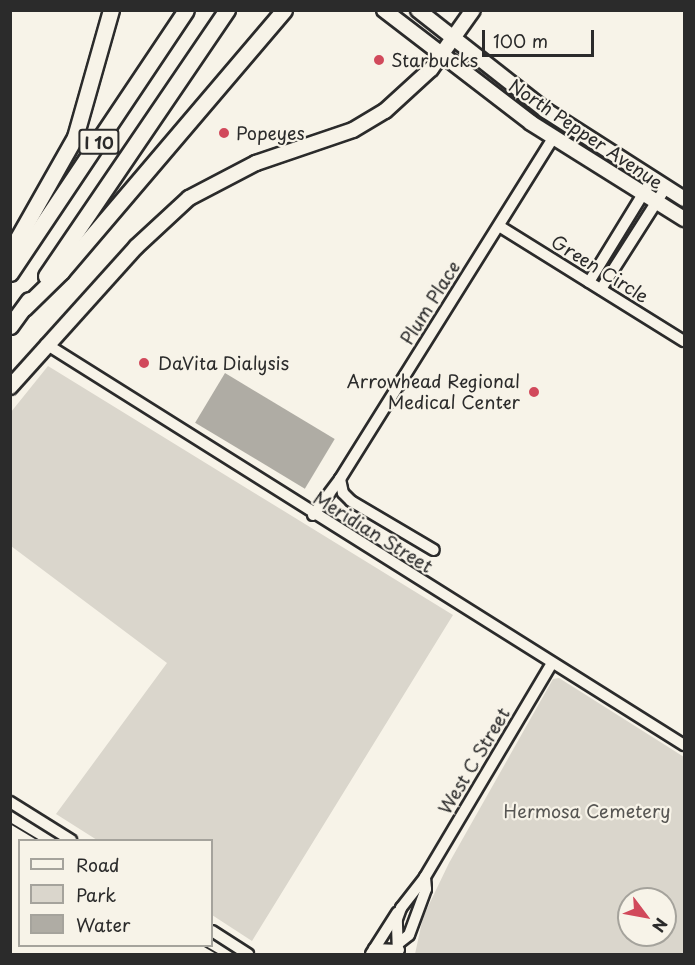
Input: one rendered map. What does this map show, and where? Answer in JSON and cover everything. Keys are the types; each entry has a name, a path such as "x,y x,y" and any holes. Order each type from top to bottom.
{"highway":[{"path":"10,252 75,137 111,10"},
{"name":"I 10","path":"10,273 186,10"},
{"name":"I 10","path":"10,326 226,10"},
{"path":"24,308 61,272 284,10"}],"main road":[{"name":"North Pepper Avenue","path":"384,10 553,138 684,219"},
{"name":"North Pepper Avenue","path":"418,10 545,110 684,199"},
{"path":"10,387 46,344 136,248 189,198 256,163 353,130 415,85 455,40 473,10"},
{"path":"590,160 601,159 624,166 627,163"}],"street":[{"name":"Plum Place","path":"313,515 340,479 553,138"},
{"path":"589,282 652,179"},
{"path":"601,289 666,187"},
{"name":"Green Circle","path":"499,226 684,341"},
{"name":"Meridian Street","path":"46,344 313,515 684,745"},
{"path":"340,479 343,493 351,501 434,550"},
{"name":"West C Street","path":"399,949 397,919 401,908 416,884 425,877 552,663"},
{"path":"10,802 69,839"},
{"name":"West C Street","path":"399,949 409,934 423,898 425,877"},
{"path":"373,952 401,908"},
{"path":"213,932 248,954"},
{"path":"373,952 399,949"}],"green space":[{"path":"48,366 453,615 252,941 213,916 213,839 95,839 56,814 167,663 11,546 11,412"},
{"name":"Hermosa Cemetery","path":"559,678 684,757 684,954 415,954 423,917 449,863 553,679"}],"water":[{"path":"225,373 335,439 305,489 195,423"}],"railway":[{"path":"10,823 36,839"},
{"path":"206,947 218,954"}],"place":[{"name":"Starbucks","path":"379,60"},
{"name":"Popeyes","path":"224,133"},
{"name":"DaVita Dialysis","path":"144,363"},
{"name":"Arrowhead Regional Medical Center","path":"534,392"}]}
